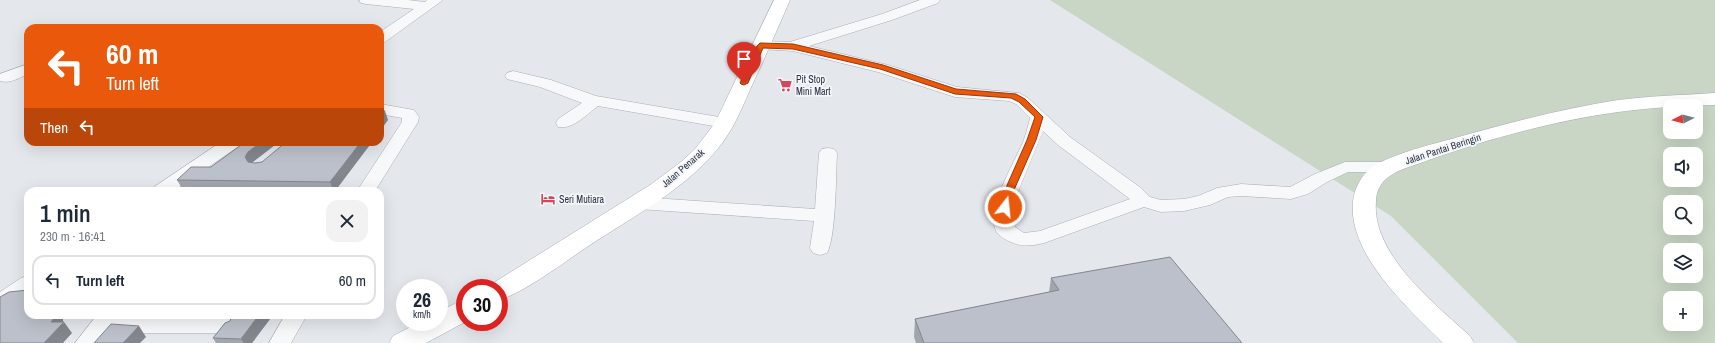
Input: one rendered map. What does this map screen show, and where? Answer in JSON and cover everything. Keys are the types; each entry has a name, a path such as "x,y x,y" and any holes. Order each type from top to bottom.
{"street":[{"path":"366,0 432,3"},
{"name":"Jalan Penarak","path":"508,286 544,264 672,180 717,138 782,0"},
{"path":"793,47 887,17 933,0"},
{"path":"384,36 432,3"},
{"path":"760,46 793,47 883,68 955,92 1013,96 1022,101 1064,142 1134,192 1143,201 1161,206 1184,205 1203,201 1224,192 1241,190 1291,193 1301,190 1321,178 1345,168 1390,167"},
{"path":"5,78 24,71"},
{"path":"514,76 545,83 595,101 725,123"},
{"name":"Jalan Pantai Beringin","path":"1460,343 1418,302 1374,247 1366,227 1364,204 1367,190 1374,177 1390,167 1433,151 1523,125 1594,110 1637,104 1715,99"},
{"path":"564,123 595,101"},
{"path":"369,187 410,122 410,117 408,114 384,110"},
{"path":"1039,117 1032,140 1006,199 1004,216 1005,230 1017,238 1034,239 1044,237 1143,201"},
{"path":"167,187 227,146"},
{"path":"820,248 824,216 828,153"},
{"path":"638,203 824,216"},
{"path":"0,302 24,286"},
{"path":"403,343 456,315"},
{"path":"280,343 294,319"},
{"path":"86,343 105,320 228,325"}],"green space":[{"path":"1050,0 1715,0 1715,343 1518,343 1391,216"}],"building":[{"path":"240,146 256,146 248,152 245,157 248,162 255,163 262,162 281,146 358,146 330,182 177,180 191,167 211,167"},
{"path":"1170,257 1242,343 924,343 915,319 1059,290 1051,278"},
{"path":"24,290 24,319 53,319 51,322 64,322 44,343 0,343 0,297 9,292"},
{"path":"231,319 256,319 241,339 213,338 225,323 230,321"},
{"path":"111,324 139,326 123,343 94,343"}],"place":[{"name":"Pit Stop Mini Mart","path":"785,85"},
{"name":"Seri Mutiara","path":"548,199"}],"route":[{"path":"744,83 760,46 793,47 883,68 955,92 1013,96 1022,101 1039,117 1032,140 1006,199 1005,207"}]}
